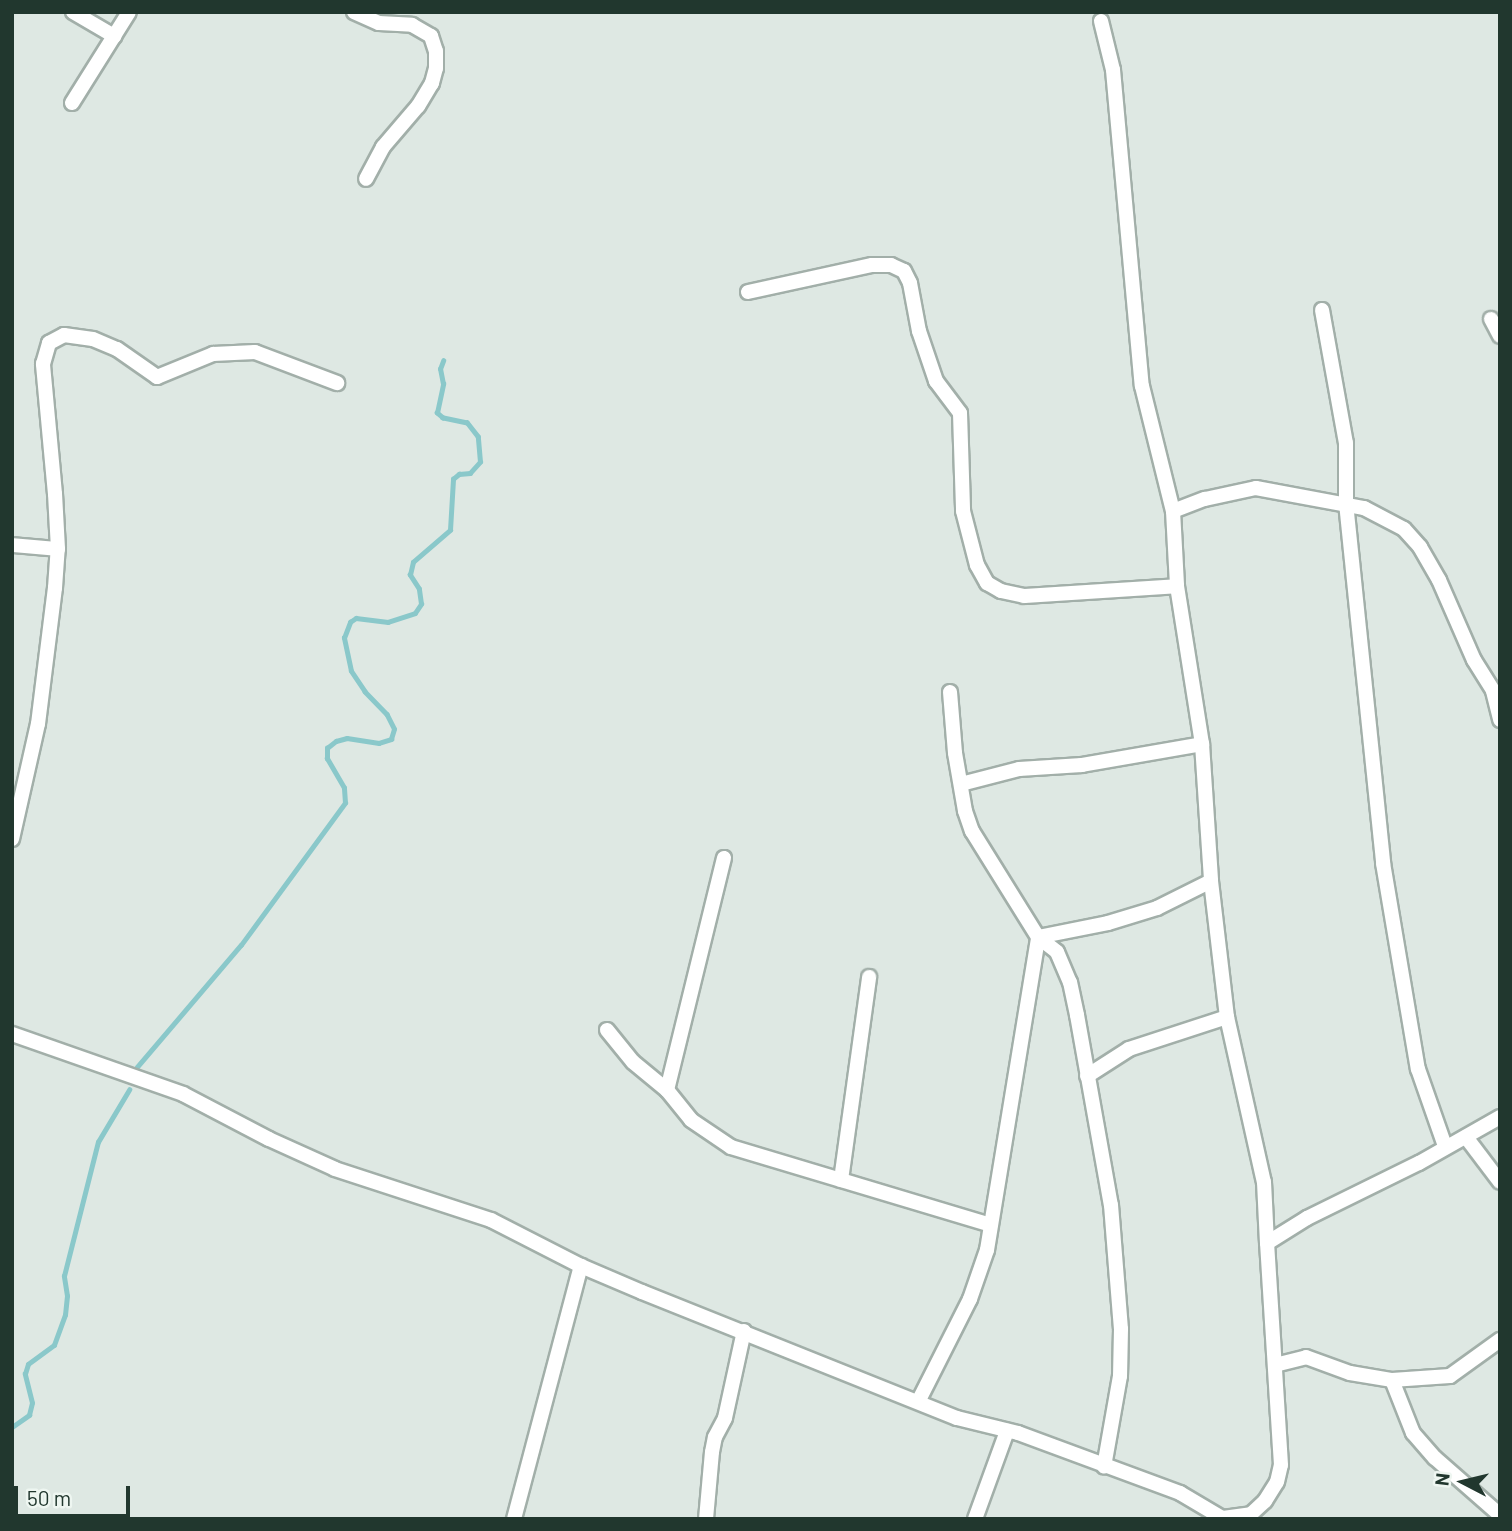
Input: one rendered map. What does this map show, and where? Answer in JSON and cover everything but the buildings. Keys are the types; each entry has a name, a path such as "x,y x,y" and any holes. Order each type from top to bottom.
{"street":[{"path":"73,12 114,36"},
{"path":"72,103 129,12"},
{"path":"354,12 379,23 412,25 430,36 436,51 436,68 432,83 418,106 383,148 366,179"},
{"path":"12,1034 183,1094 335,1169 491,1220 581,1266 919,1400 957,1418 1007,1431 1180,1493 1223,1518 1251,1514 1265,1501 1278,1482 1281,1436 1264,1182 1227,1017 1211,881 1202,744 1177,586 1173,511 1142,386 1114,69 1101,21"},
{"path":"748,292 872,265 891,265 904,271 910,283 919,331 936,381 960,413 963,511 976,565 987,583 1001,592 1024,596 1177,586"},
{"path":"1322,310 1346,443 1346,503 1383,863 1418,1069 1445,1146"},
{"path":"1491,319 1500,336"},
{"path":"12,839 17,791 38,724 58,548 43,365 46,350 54,339 74,335 93,339 117,349 157,377 213,355 255,352 337,383"},
{"path":"1173,511 1205,499 1256,488 1346,503 1384,517 1404,529 1420,547 1439,580 1474,660 1496,690 1500,720"},
{"path":"12,545 58,548"},
{"path":"950,692 951,722 965,811 972,831 1038,937 1057,952 1070,982 1111,1205 1121,1329 1120,1376 1104,1467"},
{"path":"961,784 1019,769 1082,765 1202,744"},
{"path":"667,1090 724,858"},
{"path":"1038,937 1108,923 1157,908 1211,881"},
{"path":"919,1400 970,1299 987,1250 1038,937"},
{"path":"841,1180 869,977"},
{"path":"1087,1076 1129,1049 1227,1017"},
{"path":"607,1030 633,1062 667,1090 691,1120 731,1147 991,1225"},
{"path":"1268,1243 1307,1218 1419,1163 1500,1117"},
{"path":"1466,1137 1500,1182"},
{"path":"514,1519 581,1266"},
{"path":"706,1519 712,1452 729,1406 744,1332"},
{"path":"1275,1365 1306,1357 1350,1373 1392,1380 1450,1376 1500,1340"},
{"path":"1392,1380 1413,1433 1435,1458 1500,1515"},
{"path":"975,1519 1007,1431"}],"waterway":[{"path":"137,1067 241,945 345,803 344,788 327,759 327,748 336,741 347,738 379,743 391,739 394,729 387,715 365,692 351,671 344,638 350,622 356,618 388,622 415,613 421,604 419,589 410,575 413,562 450,530 453,479 459,474 470,473 480,462 478,437 467,423 443,418 437,413 443,384 440,369 443,361"},
{"path":"12,1427 29,1415 32,1403 25,1374 28,1364 54,1345 65,1315 67,1296 64,1276 98,1142 129,1090"}]}
